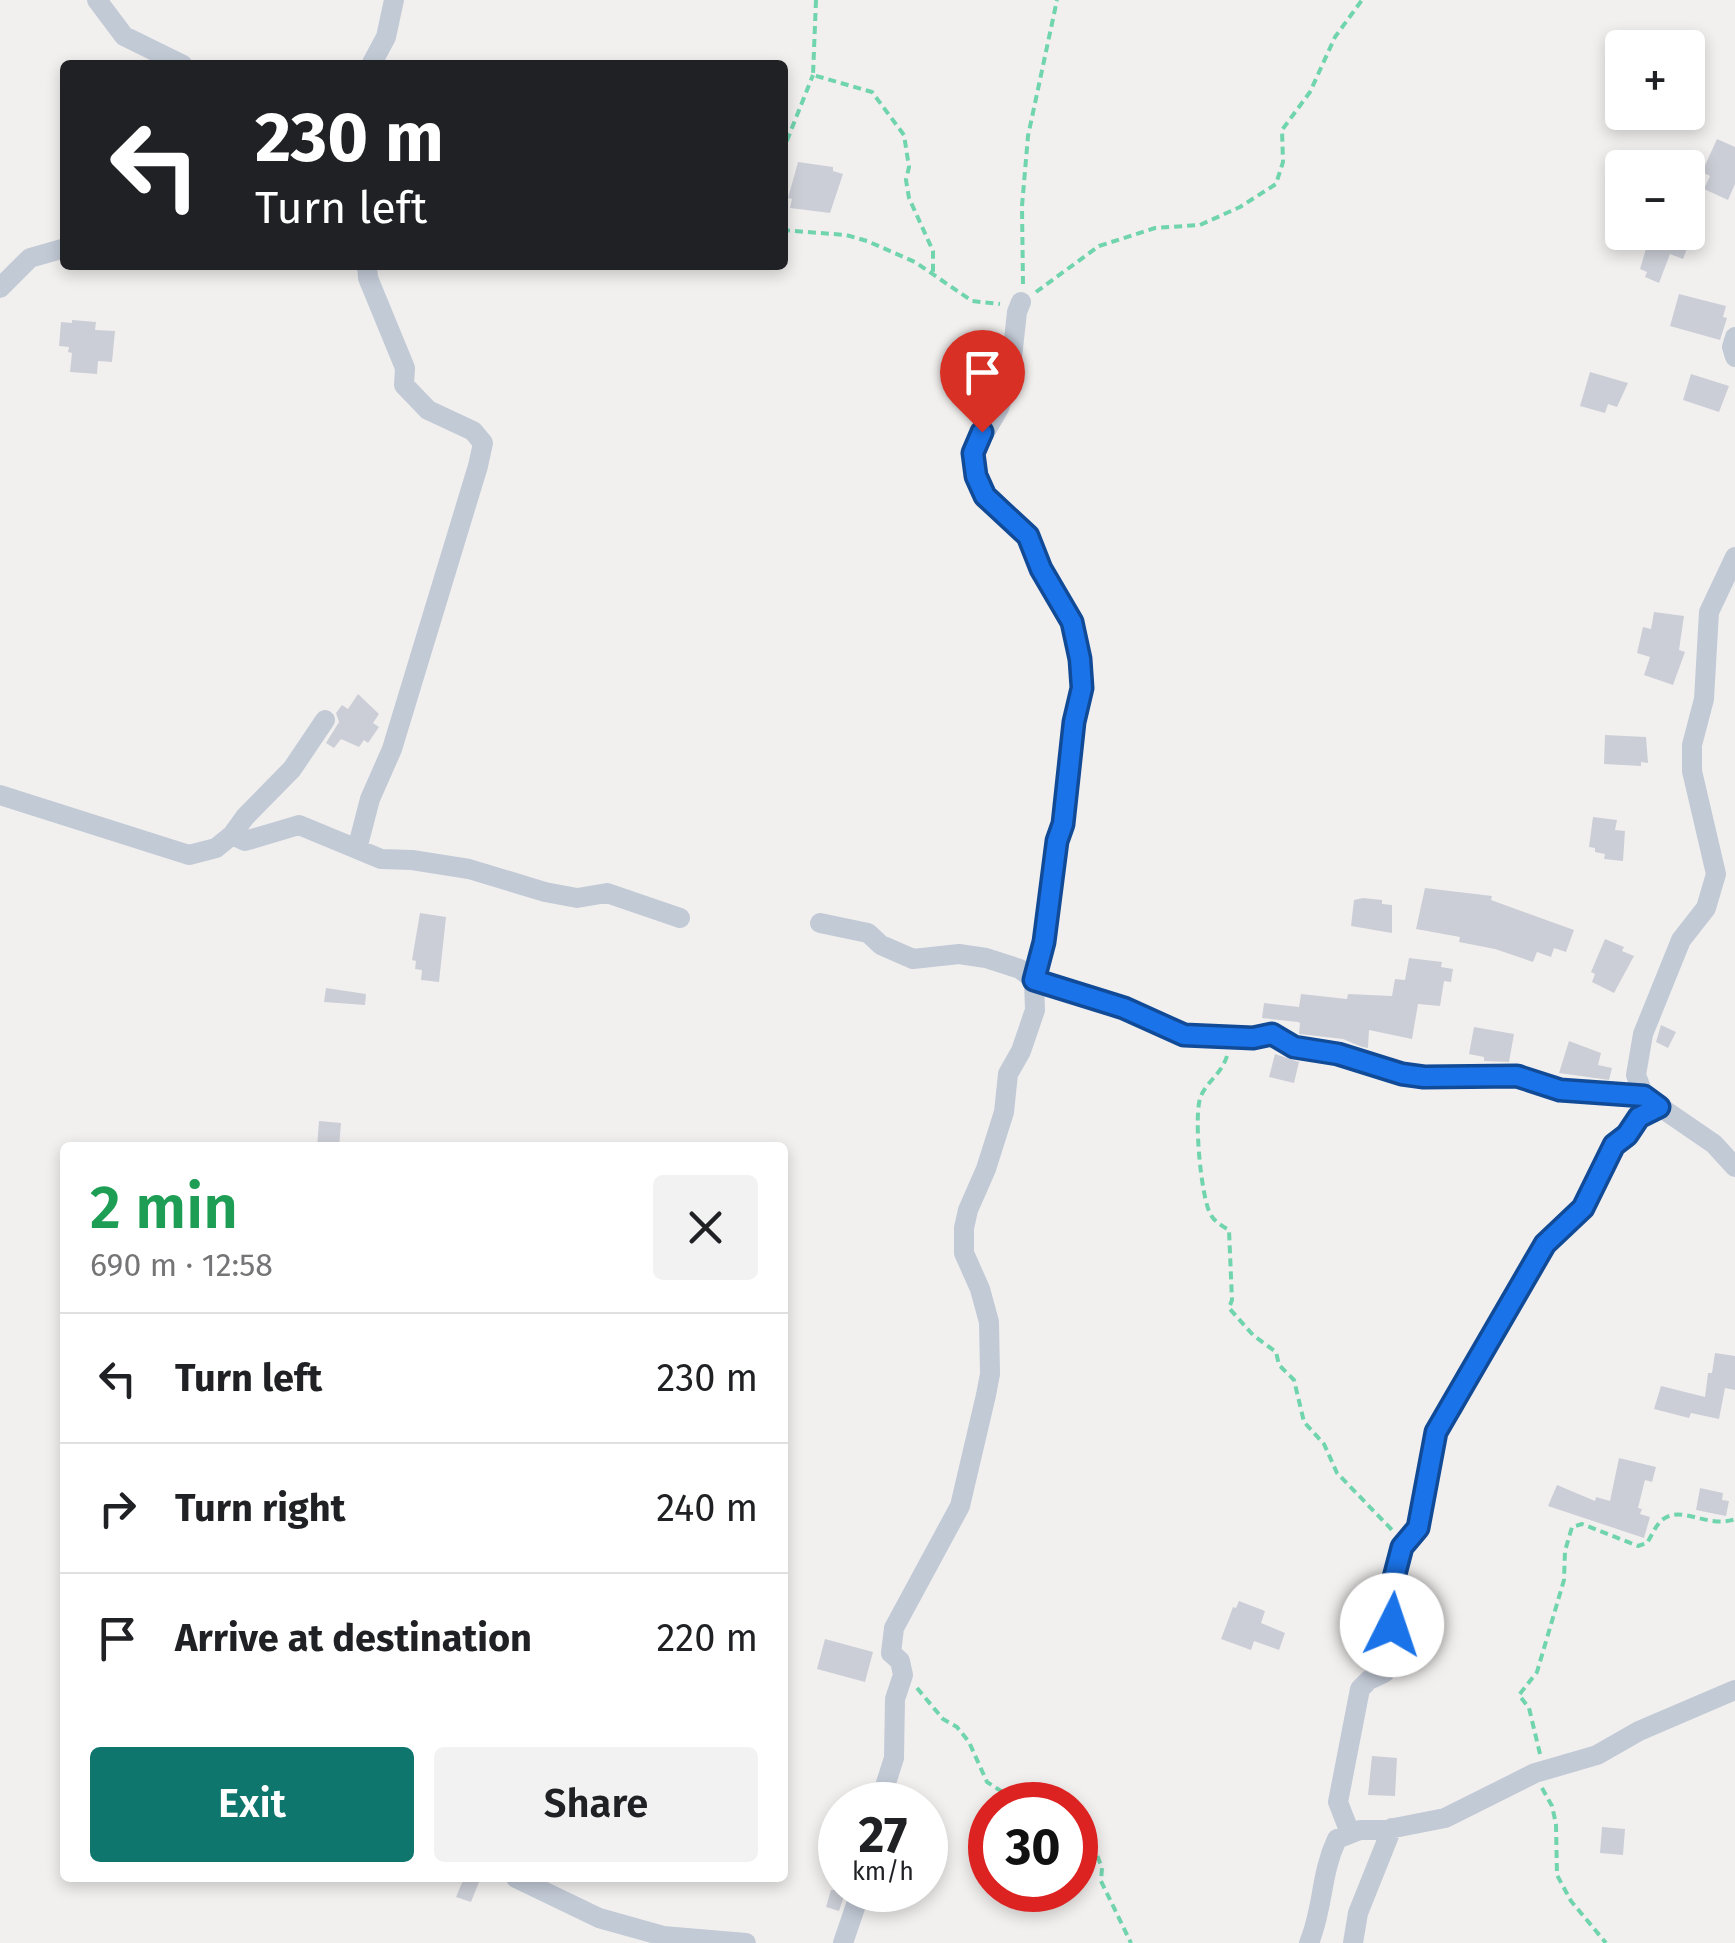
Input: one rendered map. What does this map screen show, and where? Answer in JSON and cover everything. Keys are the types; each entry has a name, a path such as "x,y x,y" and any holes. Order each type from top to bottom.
{"street":[{"path":"97,0 124,36 173,60"},
{"path":"374,60 386,37 394,0"},
{"path":"0,288 30,258 60,249"},
{"path":"357,849 370,799 392,748 483,443 473,431 428,410 404,385 406,368 367,270"},
{"path":"887,1782 894,1758 895,1699 903,1675 900,1662 891,1652 894,1628 960,1506 990,1374 989,1322 964,1254 964,1228 1004,1112 1008,1074 1021,1051 1034,1010 1034,980 1044,942 1082,688 1072,622 1041,569 1028,536 985,496 976,476 973,453 999,408 1010,376 1017,312 1024,300"},
{"path":"1735,338 1735,357"},
{"path":"1735,557 1708,612 1704,699 1692,745 1694,784 1716,874 1706,908 1681,940 1643,1034 1636,1074 1651,1101 1714,1144 1735,1167"},
{"path":"0,795 189,856 216,848 232,835 244,817 292,769 326,720"},
{"path":"232,835 246,841 298,826 381,859 469,869 577,898 608,894 680,918"},
{"path":"820,923 868,933 896,954 913,959 959,954 1020,969 1034,980 1124,1008 1184,1035 1234,1038 1272,1034 1294,1047 1338,1054 1413,1076 1517,1076 1560,1090 1651,1101"},
{"path":"1350,1834 1338,1802 1360,1689 1384,1673 1397,1652 1390,1593 1402,1547 1418,1528 1436,1432 1545,1244 1583,1208 1614,1145 1627,1135 1651,1101"},
{"path":"1309,1943 1319,1918 1324,1866 1337,1839 1360,1830 1444,1818 1540,1771 1597,1755 1639,1731 1735,1690"},
{"path":"1354,1943 1358,1913 1392,1828"},
{"path":"524,1882 599,1918 663,1936 746,1943"},
{"path":"843,1943 854,1912"}],"path":[{"path":"788,138 813,75 816,0"},
{"path":"1024,300 1022,206 1028,136 1057,0"},
{"path":"788,230 846,235 868,241 933,273 972,302 1008,304 1024,300 1099,246 1155,228 1200,225 1230,208 1240,207 1276,184 1282,162 1282,130 1310,92 1335,36 1362,0"},
{"path":"813,75 872,92 904,135 909,198 932,251 933,273"},
{"path":"1234,1038 1219,1076 1200,1096 1197,1150 1208,1212 1229,1230 1229,1308 1253,1335 1276,1352 1279,1365 1294,1380 1304,1422 1324,1444 1336,1473 1382,1518 1402,1547"},
{"path":"1606,1943 1570,1901 1558,1875 1556,1824 1542,1787 1534,1727 1519,1694 1536,1672 1564,1580 1564,1551 1572,1527 1582,1524 1638,1546 1647,1544 1658,1524 1671,1514 1687,1514 1707,1523 1735,1520"},
{"path":"903,1675 943,1719 961,1732 987,1782"},
{"path":"1098,1858 1101,1880 1131,1943"}],"building":[{"path":"1717,139 1735,147 1735,184 1728,200 1705,189 1710,176 1705,174"},
{"path":"798,162 833,167 833,171 843,174 830,213 790,208 792,199 788,198"},
{"path":"1646,250 1686,250 1683,259 1670,254 1659,283 1645,277 1647,272 1640,269"},
{"path":"1679,294 1726,306 1723,317 1727,318 1720,340 1670,326"},
{"path":"61,322 96,322 95,330 115,331 112,362 98,361 97,374 70,372 72,353 68,352 69,347 59,346"},
{"path":"1590,372 1628,383 1617,407 1608,404 1605,413 1580,406"},
{"path":"1691,374 1729,386 1719,412 1683,400"},
{"path":"1654,612 1684,616 1679,650 1685,652 1673,685 1644,675 1650,657 1637,653 1643,627 1651,629"},
{"path":"358,694 379,714 373,723 379,727 368,743 364,740 359,747 341,739 334,748 326,743 339,722 336,713 342,705 348,709"},
{"path":"1605,735 1646,737 1648,763 1604,764"},
{"path":"1593,817 1617,820 1615,830 1625,831 1623,861 1604,859 1605,854 1589,847"},
{"path":"1425,888 1492,896 1491,900 1574,930 1566,952 1554,948 1551,957 1537,952 1533,962 1459,942 1460,937 1416,929"},
{"path":"1363,898 1392,905 1392,933 1351,926 1354,900"},
{"path":"420,913 446,917 439,982 421,980 422,970 415,969 416,961 412,960"},
{"path":"1605,939 1634,956 1614,993 1592,982 1595,974 1591,972"},
{"path":"1409,958 1442,962 1441,967 1453,969 1451,982 1444,981 1440,1006 1418,1004 1412,1039 1369,1030 1368,1048 1343,1039 1299,1034 1298,1022 1262,1018 1264,1003 1299,1007 1301,994 1347,999 1348,994 1392,996 1395,979 1405,980"},
{"path":"326,988 366,994 365,1005 324,1002"},
{"path":"1661,1025 1676,1032 1668,1048 1656,1042"},
{"path":"1474,1027 1514,1034 1509,1062 1484,1061 1484,1057 1469,1054"},
{"path":"1569,1041 1601,1053 1598,1065 1612,1068 1609,1080 1559,1073"},
{"path":"1275,1054 1299,1062 1294,1083 1269,1077"},
{"path":"319,1121 341,1123 339,1142 317,1142"},
{"path":"1715,1353 1735,1356 1735,1390 1725,1388 1719,1419 1691,1413 1689,1418 1654,1409 1661,1386 1705,1397"},
{"path":"1619,1458 1656,1467 1652,1482 1645,1480 1638,1508 1642,1509 1640,1514 1650,1517 1644,1538 1548,1506 1557,1485 1595,1501 1596,1497 1610,1501"},
{"path":"1700,1488 1723,1493 1722,1500 1729,1501 1726,1516 1696,1510"},
{"path":"1239,1601 1265,1611 1261,1623 1285,1633 1279,1650 1254,1641 1251,1650 1221,1639"},
{"path":"825,1639 873,1652 865,1682 817,1669"},
{"path":"1372,1756 1397,1758 1395,1796 1368,1795"},
{"path":"1602,1827 1625,1829 1623,1855 1600,1853"},
{"path":"462,1882 479,1882 471,1902 456,1897"}],"route":[{"path":"982,432 973,453 976,476 985,496 1028,536 1041,569 1072,622 1080,659 1082,688 1074,722 1063,824 1034,980 1124,1008 1184,1035 1253,1038 1272,1034 1294,1047 1359,1059 1402,1074 1517,1076 1560,1090 1644,1096 1659,1107 1639,1117 1627,1135 1614,1145 1583,1208 1545,1244 1436,1432 1418,1528 1402,1547 1390,1593 1392,1625"}]}
